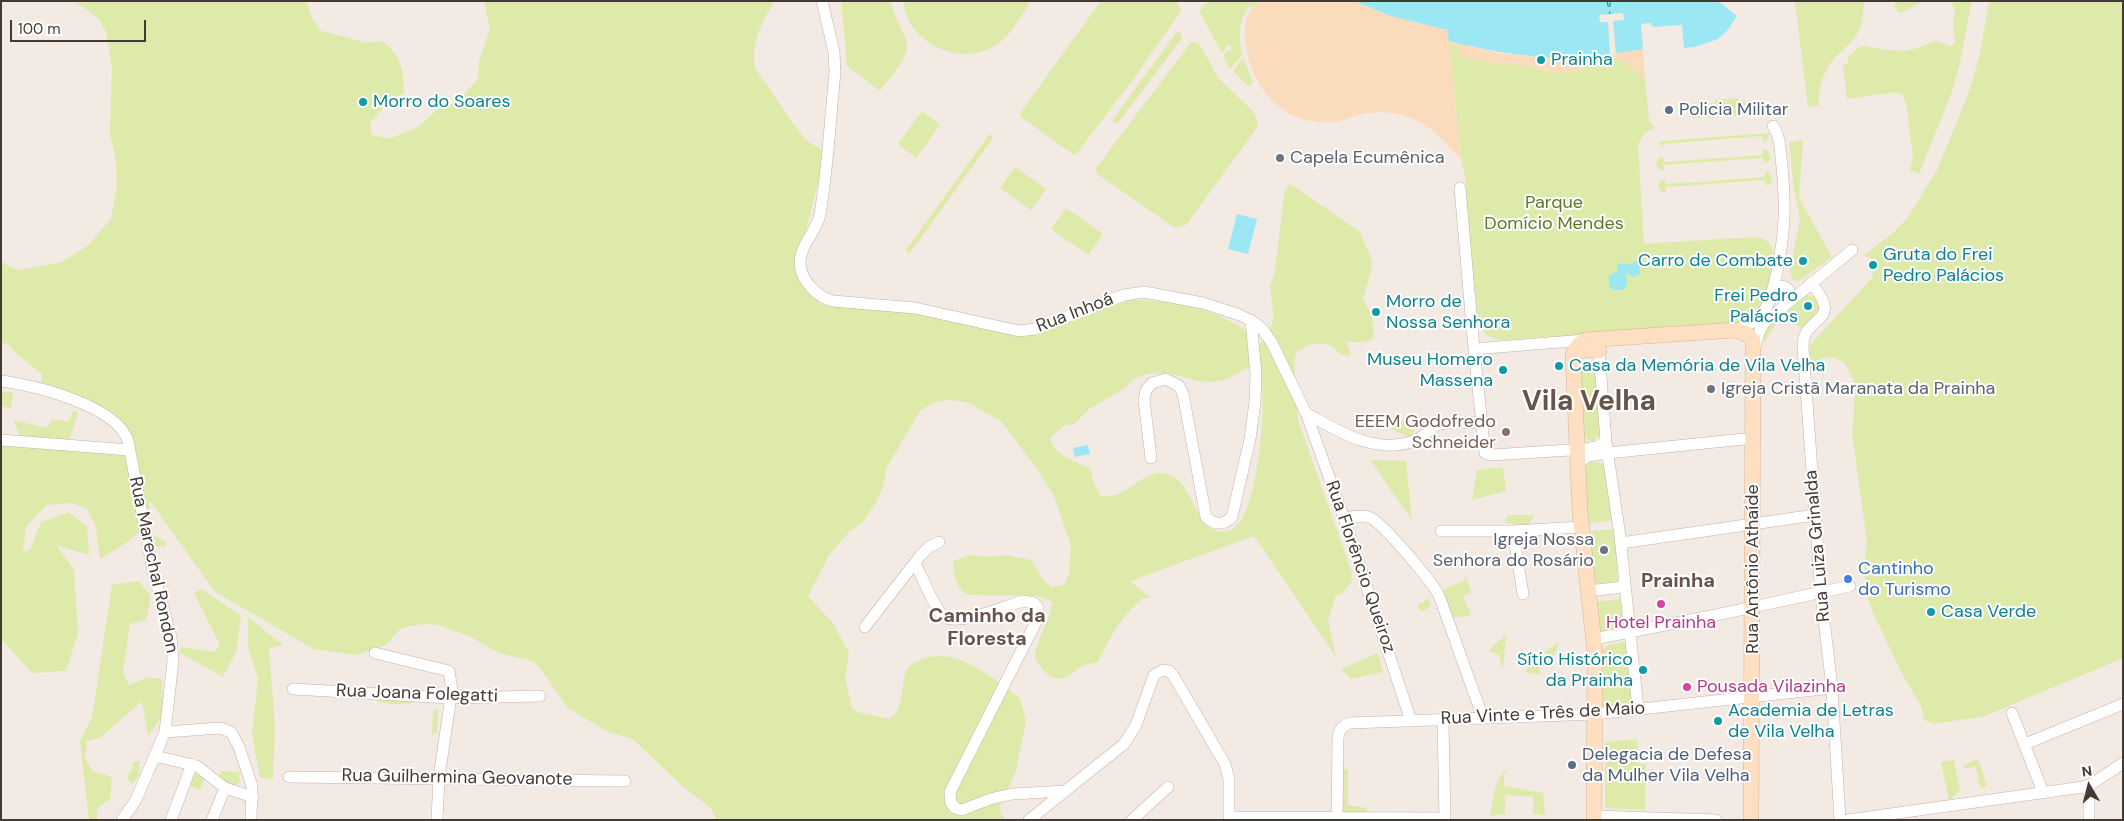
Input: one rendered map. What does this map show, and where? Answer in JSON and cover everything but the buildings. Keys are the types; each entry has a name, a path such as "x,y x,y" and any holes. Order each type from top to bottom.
{"main road":[{"path":"1594,818 1594,639 1581,527 1573,355 1578,346 1585,340 1735,330 1751,337 1754,349"},
{"path":"1573,355 1586,349 1599,351"},
{"name":"Rua Antônio Athaíde","path":"1751,820 1754,349"}],"street":[{"name":"Rua Inhoá","path":"822,1 834,52 835,73 820,212 818,222 802,252 800,263 805,278 818,294 833,301 915,308 1019,331 1035,329 1124,295 1144,292 1190,299 1251,320 1268,335 1306,413"},
{"path":"1735,330 1756,320 1764,312 1772,293 1778,268 1785,228 1786,208 1779,140 1773,126"},
{"path":"1460,188 1485,453 1491,455 1588,456 1607,448 1754,438"},
{"path":"1787,295 1775,288 1772,293 1772,300 1778,305 1787,295 1808,286 1852,250"},
{"path":"1778,268 1787,295"},
{"name":"Rua Luiza Grinalda","path":"1808,286 1823,298 1825,305 1822,316 1807,331 1803,343 1821,594 1832,688 1840,820"},
{"path":"1754,349 1762,326 1787,295"},
{"path":"1152,458 1144,395 1152,383 1166,379 1179,386 1183,394 1206,517 1213,523 1226,522 1232,517 1248,448 1255,402 1256,374 1251,320"},
{"path":"1474,349 1585,340 1595,344 1599,351 1607,448 1621,543 1638,709"},
{"path":"1560,342 1568,347 1573,355"},
{"path":"1,373 16,383"},
{"path":"1,382 16,383"},
{"name":"Rua Marechal Rondon","path":"16,383 72,398 108,418 126,434 130,450 154,575 171,637 173,669 165,732 136,800 122,820"},
{"path":"1306,413 1353,438 1381,444 1398,445 1413,442 1439,425 1481,422"},
{"name":"Rua Florêncio Queiroz","path":"1306,413 1344,518 1411,721"},
{"path":"1,440 130,450"},
{"path":"1621,543 1815,515"},
{"path":"1344,518 1364,516 1377,522 1432,583 1440,598 1483,718"},
{"path":"1441,531 1514,531 1581,527"},
{"path":"1514,531 1523,594"},
{"path":"865,627 925,551 939,542"},
{"path":"915,563 939,610 950,620 963,620 1024,601 1034,603 1038,608 1036,620 950,792 951,803 955,808 962,810 1012,794 1066,791"},
{"path":"1594,639 1821,594 1850,586"},
{"path":"1588,591 1624,587"},
{"path":"375,653 450,671 452,684 439,778 437,820"},
{"path":"1029,820 1124,744 1136,725 1154,675 1163,670 1169,671 1173,675 1223,757 1229,779 1229,818 1445,819 1444,720"},
{"name":"Rua Vinte e Três de Maio","path":"1337,818 1339,730 1343,725 1350,723 1595,714 1832,688"},
{"name":"Rua Joana Folegatti","path":"293,689 450,698 540,696"},
{"path":"2025,744 2123,704"},
{"path":"2012,713 2043,792"},
{"path":"165,732 220,728 231,732 240,747 253,792 251,820"},
{"path":"155,756 192,764 203,769 225,788 253,792"},
{"path":"1848,820 2089,785 2123,762"},
{"path":"171,820 192,764"},
{"name":"Rua Guilhermina Geovanote","path":"289,777 625,781"},
{"path":"2089,785 2089,820"},
{"path":"1132,820 1168,787"},
{"path":"212,820 225,788"},
{"path":"1594,818 1716,820"}],"green space":[{"path":"74,1 307,1 310,14 321,31 365,43 381,41 397,57 402,70 404,93 385,106 370,123 372,135 389,139 418,127 438,109 457,102 478,78 479,62 490,29 484,1 775,1 758,33 754,50 755,68 800,133 806,140 823,151 819,179 802,247 802,282 810,295 821,304 875,310 901,307 1019,334 1130,300 1144,300 1174,303 1203,310 1230,321 1260,343 1264,341 1274,319 1270,287 1275,271 1284,195 1289,183 1360,232 1372,261 1363,299 1372,316 1374,338 1364,342 1346,342 1351,353 1348,356 1342,355 1330,345 1320,343 1310,345 1296,352 1294,362 1298,420 1352,573 1351,583 1341,594 1336,595 1328,620 1336,657 1254,536 1130,581 1151,598 1143,598 1123,619 1098,662 1083,666 1059,679 1049,676 1035,658 1052,602 1038,596 968,595 960,588 956,581 953,561 970,555 990,557 1005,555 1031,560 1045,582 1052,587 1065,584 1069,573 1071,545 1054,496 1037,469 1002,422 967,402 948,400 934,402 920,411 887,467 883,486 876,503 862,523 849,532 829,555 808,596 833,623 849,653 845,678 852,708 857,712 889,719 900,705 907,669 916,662 932,657 945,656 972,665 1020,698 1026,721 1016,771 1000,806 1001,814 1006,820 717,820 710,807 682,786 633,739 608,732 568,708 533,661 499,653 469,636 438,625 423,624 401,628 386,645 357,655 314,649 215,592 150,501 148,519 139,532 126,543 100,559 96,527 87,509 72,503 46,505 26,527 23,552 30,550 41,522 68,512 87,526 89,555 56,545 74,570 78,633 66,671 32,673 1,639 1,442 119,450 125,441 118,419 41,386 42,374 17,354 7,343 1,344 1,260 8,266 19,270 62,262 87,246 111,219 117,186 116,161 110,133 112,66 106,32 98,18","holes":["1250,366 1259,369 1263,404 1259,457 1247,507 1239,523 1229,531 1216,531 1207,525 1181,483 1172,476 1159,473 1152,474 1117,495 1101,496 1093,482 1090,468 1061,454 1052,444 1050,438 1065,425 1074,424 1089,409 1125,388 1134,379 1146,374 1169,373 1197,381 1213,382 1228,379"]},
{"path":"841,1 891,1 907,46 903,60 880,91 846,65"},
{"path":"903,1 1031,1 1003,40 984,51 968,54 953,53 938,48 926,40 915,30 907,16"},
{"path":"1101,1 1177,1 1181,11 1134,78 1074,155 1021,117 1020,113"},
{"path":"1210,1 1261,1 1252,8 1249,6 1245,12 1240,29 1242,55 1230,69 1223,56 1232,47 1228,45 1222,53 1199,11"},
{"path":"1795,1 1864,1 1862,21 1858,32 1851,42 1832,60 1825,73 1820,86 1819,106 1808,107"},
{"path":"1896,1 1923,1 1904,12 1899,12 1894,6"},
{"path":"1951,1 1972,1 1952,92 1919,174 1910,170 1913,157 1906,102 1902,95 1896,92 1847,99 1843,66 1848,63 1848,57 1858,48 1865,46 1896,51 1911,50 1936,41 1951,46 1955,43 1953,23 1955,12"},
{"path":"1989,1 2123,1 2123,658 1985,716 1934,724 1924,720 1921,706 1901,672 1874,615 1866,592 1864,566 1867,542 1852,433 1855,394 1853,380 1845,363 1835,358 1827,357 1811,362 1809,346 1872,278 1875,261 1864,255 1894,232 1908,217 1937,170 1969,92 1980,54"},
{"path":"1180,32 1182,38 1118,123 1113,123 1113,119 1176,33"},
{"path":"1191,42 1196,42 1200,45 1219,79 1254,112 1258,123 1256,129 1186,225 1175,228 1097,174 1096,168"},
{"name":"Parque Domício Mendes","path":"1458,44 1486,62 1526,66 1556,73 1601,64 1608,60 1608,57 1614,56 1645,78 1649,121 1655,127 1645,133 1638,144 1644,244 1754,237 1765,240 1772,247 1773,263 1758,317 1729,326 1499,340 1486,335 1478,320 1463,187 1467,187 1461,159 1449,45"},
{"path":"1243,58 1253,82 1249,87 1233,71"},
{"path":"1738,98 1739,102 1745,101 1746,115 1692,118 1691,104 1715,103 1715,100"},
{"path":"922,111 940,125 916,158 898,144"},
{"path":"1769,133 1768,140 1763,142 1762,136 1663,144 1663,147 1659,144 1662,141"},
{"path":"989,135 992,135 993,138 910,253 907,253 906,250"},
{"path":"1803,140 1799,198 1832,257 1797,282 1792,278 1790,270 1800,219 1794,190 1789,142"},
{"path":"1763,149 1768,151 1771,156 1769,161 1764,164 1764,158 1664,165 1664,171 1659,169 1656,164 1658,159 1663,157 1664,162 1763,155"},
{"path":"1015,167 1046,189 1031,210 1000,188"},
{"path":"1765,171 1770,173 1772,178 1771,183 1766,186 1765,180 1666,187 1666,193 1660,191 1658,186 1660,181 1665,179 1665,184 1765,177"},
{"path":"1066,208 1103,234 1088,255 1051,229"},
{"path":"1805,295 1815,296 1820,310 1803,329 1786,319 1781,325 1777,322 1765,341 1761,342 1763,330"},
{"path":"1587,365 1595,369 1600,435 1593,442 1583,437 1579,369"},
{"path":"1,392 13,392 11,409 1,406"},
{"path":"73,410 78,412 69,442 20,437 13,420 47,428 52,419 68,422"},
{"path":"1405,418 1418,426 1410,437 1391,429"},
{"path":"1370,460 1406,461 1412,520"},
{"path":"1590,462 1598,462 1604,466 1613,520 1585,524 1584,467"},
{"path":"1503,467 1506,491 1472,500 1477,470"},
{"path":"1508,515 1534,515 1528,526 1505,523"},
{"path":"1615,529 1618,584 1593,586 1590,531"},
{"path":"150,533 166,542 165,547 152,546"},
{"path":"1466,576 1471,592 1463,596 1471,615 1453,618 1442,590 1462,582"},
{"path":"138,581 151,596 146,620 130,624 123,672 129,685 149,677 162,679 163,715 148,736 142,701 101,737 87,741 85,759 93,771 112,777 110,799 97,809 97,820 89,820 80,741 92,718 112,585"},
{"path":"202,589 241,616 236,652 223,677 180,653 181,647 214,652 220,645 194,593"},
{"path":"1428,596 1431,606 1421,612 1417,605 1427,600"},
{"path":"1621,599 1625,631 1598,635 1594,602"},
{"path":"248,617 283,645 269,648 275,727 273,779 260,778 252,733 258,679 248,647"},
{"path":"1506,634 1503,669 1499,655 1488,651"},
{"path":"1560,641 1552,659 1544,652"},
{"path":"1623,642 1626,644 1632,704 1603,708 1602,650 1608,645"},
{"path":"1378,653 1383,672 1351,679 1341,669"},
{"path":"1538,655 1540,675 1525,672"},
{"path":"367,696 427,700 404,704 388,704"},
{"path":"433,710 438,710 437,732 432,735"},
{"path":"1637,739 1639,764 1646,764 1645,810 1606,808 1605,742"},
{"path":"1978,759 1987,786 1980,788 1976,767 1965,768 1964,765"},
{"path":"1954,760 1960,791 1949,800 1941,762"},
{"path":"140,761 139,776 132,784 127,777 133,768 132,763"},
{"path":"1510,766 1504,774 1504,786 1543,793 1545,815 1533,814 1533,797 1505,795 1505,814 1490,816 1500,777"},
{"path":"1348,769 1348,805 1367,808 1367,813 1341,813 1341,770"},
{"path":"222,771 239,772 240,781 235,787 217,777"},
{"path":"191,773 205,775 200,790 189,786"}],"sand":[{"path":"1261,1 1354,1 1391,16 1447,30 1449,41 1498,53 1538,57 1583,57 1643,49 1645,78 1614,56 1608,57 1610,63 1571,72 1556,73 1526,66 1486,62 1459,56 1458,44 1449,45 1461,159 1431,129 1416,120 1402,115 1389,113 1362,114 1336,122 1316,122 1286,112 1263,90 1255,77 1249,61 1245,38 1246,20 1251,10"}],"water":[{"path":"1354,1 1718,1 1737,16 1727,31 1718,39 1695,47 1684,48 1682,25 1652,27 1651,23 1641,24 1643,49 1565,58 1498,52 1449,41 1447,30 1391,16"},
{"path":"1237,214 1257,219 1248,254 1228,249"},
{"path":"1638,257 1642,257 1644,261 1640,265 1640,274 1633,277 1626,273 1626,286 1622,290 1613,290 1609,285 1609,276 1617,271 1618,264 1623,263 1627,265 1635,262"},
{"path":"1088,445 1090,454 1075,457 1073,448"}],"pier":[{"path":"1623,13 1624,20 1613,21 1616,55 1610,56 1608,22 1600,22 1599,15"}],"ferry route":[{"path":"1607,1 1610,14"},
{"path":"1610,1 1610,11"}],"place":[{"name":"Prainha","path":"1541,60"},
{"name":"Morro do Soares","path":"363,102"},
{"name":"Policia Militar","path":"1669,110"},
{"name":"Capela Ecumênica","path":"1280,158"},
{"name":"Carro de Combate","path":"1803,261"},
{"name":"Gruta do Frei Pedro Palácios","path":"1873,265"},
{"name":"Frei Pedro Palácios","path":"1808,306"},
{"name":"Morro de Nossa Senhora","path":"1376,312"},
{"name":"Casa da Memória de Vila Velha","path":"1559,366"},
{"name":"Museu Homero Massena","path":"1503,370"},
{"name":"Igreja Cristã Maranata da Prainha","path":"1711,389"},
{"name":"EEEM Godofredo Schneider","path":"1506,432"},
{"name":"Igreja Nossa Senhora do Rosário","path":"1604,550"},
{"name":"Cantinho do Turismo","path":"1848,579"},
{"name":"Hotel Prainha","path":"1661,604"},
{"name":"Casa Verde","path":"1931,612"},
{"name":"Sítio Histórico da Prainha","path":"1643,670"},
{"name":"Pousada Vilazinha","path":"1687,687"},
{"name":"Academia de Letras de Vila Velha","path":"1718,721"},
{"name":"Delegacia de Defesa da Mulher Vila Velha","path":"1572,765"}],"district":[{"name":"Vila Velha","path":"1589,403"},
{"name":"Prainha","path":"1678,582"},
{"name":"Caminho da Floresta","path":"987,628"}]}
